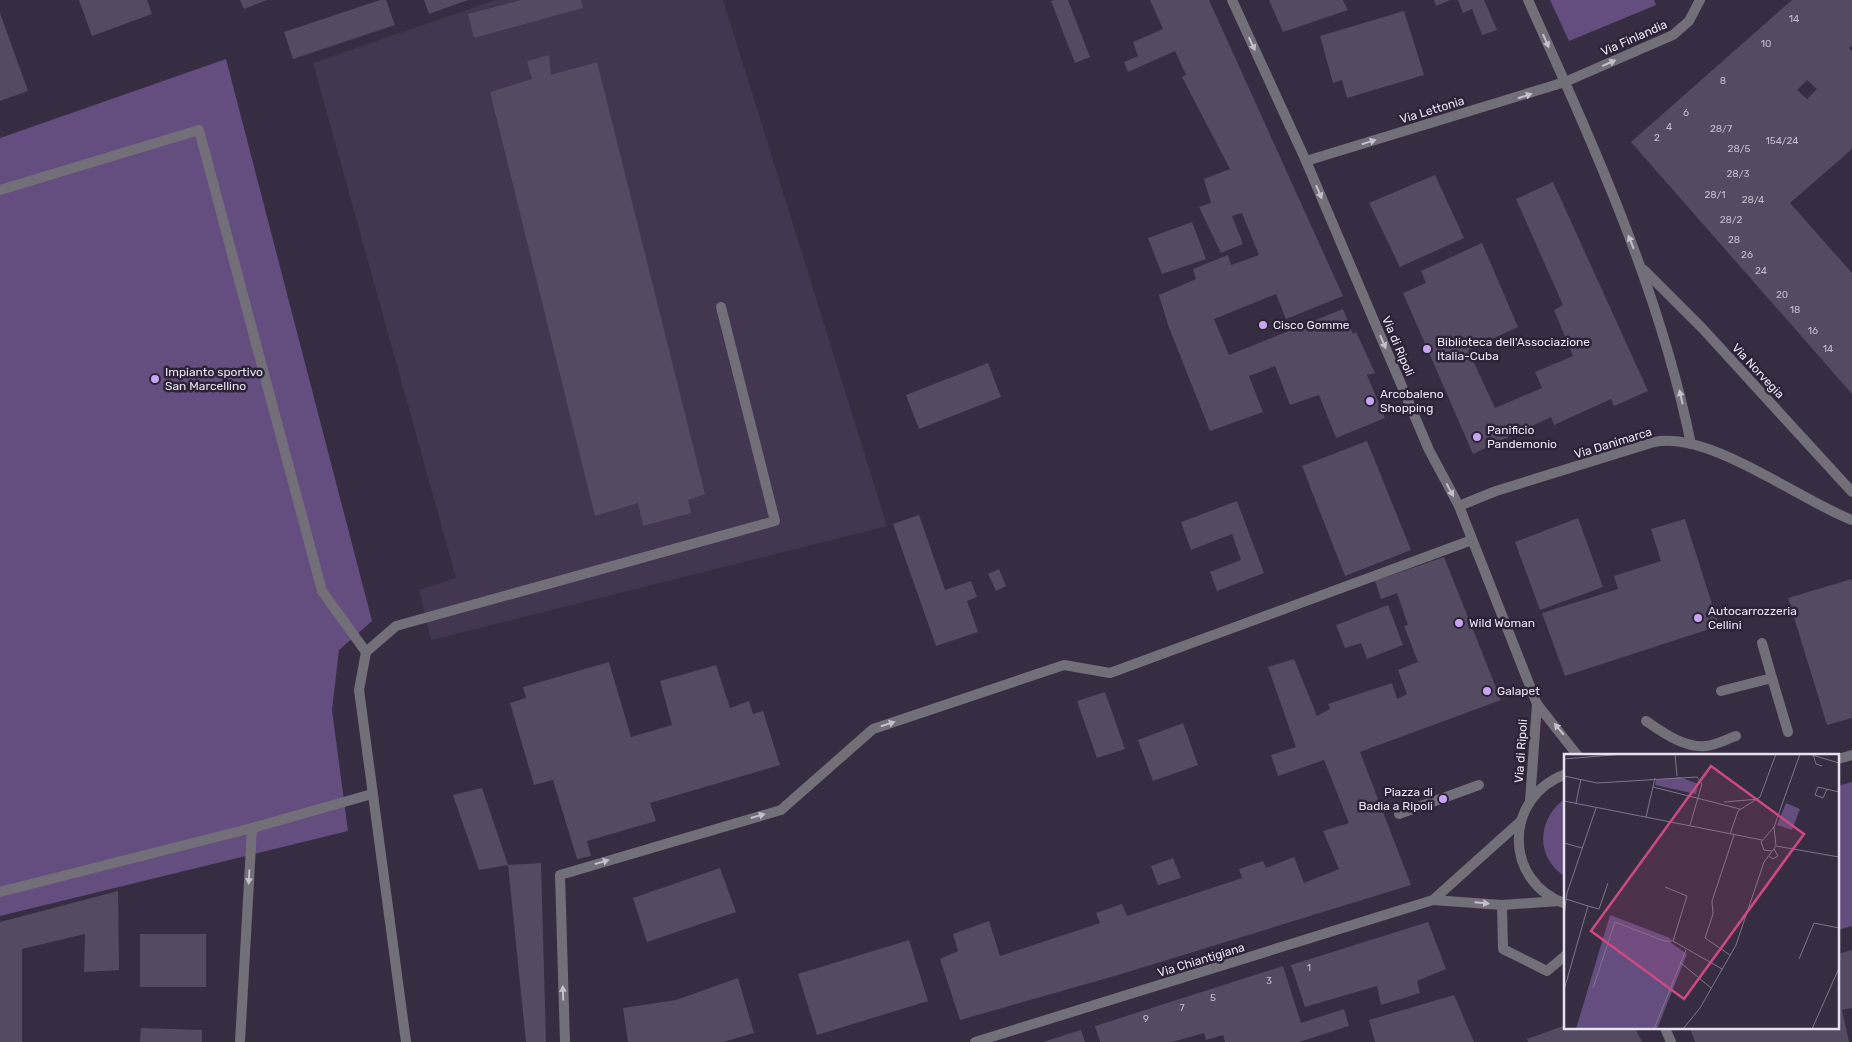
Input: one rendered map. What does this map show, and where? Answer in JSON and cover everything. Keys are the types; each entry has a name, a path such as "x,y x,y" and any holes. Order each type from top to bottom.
{"street":[{"name":"Via di Ripoli","path":"1232,0 1306,161 1429,450 1459,506 1537,704 1576,754"},
{"name":"Via Norvegia","path":"1528,0 1580,113 1642,269 1680,392 1691,444"},
{"name":"Via Finlandia","path":"1565,82 1673,35 1689,21 1700,0"},
{"name":"Via Lettonia","path":"1306,161 1565,82"},
{"path":"0,190 199,130 322,591 366,652"},
{"name":"Via Norvegia","path":"1642,269 1703,329 1852,492"},
{"path":"406,1042 359,690 366,652 396,626 775,521 721,307"},
{"name":"Via Danimarca","path":"1459,506 1496,491 1654,442 1668,441 1691,444 1720,454 1852,520"},
{"path":"565,1042 560,875 781,810 873,729 1064,665 1110,673 1472,540"},
{"path":"1762,643 1788,732"},
{"path":"1721,691 1772,678"},
{"name":"Via di Ripoli","path":"1530,801 1537,704"},
{"path":"1646,722 1684,743 1707,746 1736,736"},
{"path":"1562,903 1537,886 1526,869 1519,850 1521,821 1530,801 1548,783 1564,775"},
{"path":"1398,814 1479,785"},
{"path":"0,892 252,828 372,794"},
{"name":"Via Chiantigiana","path":"1433,900 1521,821"},
{"path":"240,1042 252,828"},
{"name":"Via Chiantigiana","path":"975,1042 1433,900 1502,905 1562,903"},
{"path":"1502,905 1504,949 1547,971 1564,957"},
{"path":"1666,1030 1671,1042"}],"shaded area":[{"path":"496,0 723,0 887,526 431,640 419,590 456,578 313,63"},
{"path":"1550,0 1654,0 1656,5 1569,41"},
{"name":"Impianto sportivo San Marcellino","path":"226,59 372,621 339,650 332,710 348,831 0,916 0,138"},
{"path":"1852,782 1852,926 1840,929 1840,785"},
{"path":"1564,800 1564,875 1548,859 1544,849 1545,827 1549,816 1556,806"}],"building":[{"path":"79,0 147,0 152,14 92,36"},
{"path":"240,0 267,0 244,9"},
{"path":"380,0 386,0 395,25 293,59 284,32"},
{"path":"424,0 468,0 429,14"},
{"path":"521,0 581,0 583,8 474,38 468,14"},
{"path":"1068,0 1090,57 1075,63 1051,1"},
{"path":"1150,0 1209,0 1343,296 1286,319 1276,294 1214,319 1229,355 1343,309 1353,334 1356,332 1375,373 1367,375 1385,418 1336,438 1319,395 1290,405 1275,366 1249,376 1263,412 1210,431 1168,325 1159,295 1196,279 1193,269 1228,255 1231,265 1259,255 1242,213 1232,216 1243,244 1221,253 1199,207 1211,203 1204,179 1230,169 1182,77 1186,75 1175,51 1128,72 1124,62 1138,56 1133,42 1163,29"},
{"path":"1269,0 1343,0 1348,10 1283,32"},
{"path":"1434,0 1450,0 1436,6"},
{"path":"1458,0 1484,0 1497,30 1482,35 1472,9 1463,13"},
{"path":"1792,0 1852,0 1852,46 1849,48 1852,51 1852,149 1790,203 1852,273 1852,394 1631,142","holes":["1807,80 1817,89 1807,99 1797,90"]},
{"path":"1404,11 1424,75 1347,98 1342,80 1333,83 1320,36"},
{"path":"0,13 28,91 0,101"},
{"path":"549,55 551,75 597,62 705,494 688,500 691,513 643,526 638,503 595,516 490,92 532,79 527,61"},
{"path":"1435,175 1464,238 1400,267 1369,203"},
{"path":"1553,182 1648,391 1614,406 1611,399 1554,425 1551,417 1473,454 1403,293 1426,283 1421,271 1482,243 1518,327 1468,350 1495,408 1542,388 1535,372 1573,356 1554,310 1563,305 1516,199"},
{"path":"1192,222 1206,259 1162,274 1148,238"},
{"path":"988,363 1001,397 919,429 906,395"},
{"path":"1367,441 1411,550 1345,576 1302,466"},
{"path":"1237,501 1264,573 1217,591 1210,572 1241,560 1232,534 1191,550 1181,522"},
{"path":"919,515 945,590 971,581 977,597 967,601 978,632 936,646 893,524"},
{"path":"1578,518 1603,587 1540,610 1515,542"},
{"path":"1685,519 1719,626 1565,676 1542,613 1618,589 1614,576 1661,561 1651,529"},
{"path":"1444,557 1501,700 1360,752 1411,885 1118,975 960,1020 940,959 958,951 953,934 989,921 1000,956 1100,923 1096,913 1122,904 1127,916 1242,878 1239,869 1263,861 1266,868 1294,857 1304,883 1339,869 1323,831 1349,823 1324,760 1278,776 1271,755 1296,747 1268,667 1294,659 1317,716 1330,709 1328,704 1392,683 1397,699 1407,694 1398,670 1418,662 1404,626 1408,625 1397,593 1381,599 1375,581"},
{"path":"999,569 1006,586 996,591 988,574"},
{"path":"1852,579 1852,718 1827,725 1788,598"},
{"path":"1388,605 1403,645 1367,659 1361,643 1345,648 1336,625"},
{"path":"609,662 631,737 672,725 660,681 716,665 730,708 749,701 753,714 763,711 780,765 650,803 656,821 587,841 591,856 577,859 553,780 534,785 510,703 526,698 523,687"},
{"path":"1105,692 1125,749 1097,758 1077,701"},
{"path":"1183,723 1198,765 1153,781 1138,740"},
{"path":"482,788 508,865 479,870 453,795"},
{"path":"1173,858 1181,878 1158,885 1151,866"},
{"path":"541,863 546,1042 526,1042 508,865"},
{"path":"720,868 736,912 647,942 633,898"},
{"path":"118,891 119,970 84,972 85,934 22,949 22,1042 0,1042 0,922"},
{"path":"1428,922 1446,969 1417,981 1420,993 1381,1005 1377,986 1305,1007 1291,965"},
{"path":"140,934 206,934 206,987 140,987"},
{"path":"909,940 928,1001 817,1035 798,974"},
{"path":"1852,950 1852,1008 1842,1010 1849,1042 1695,1042 1691,1030 1840,1030 1840,953"},
{"path":"1283,966 1301,1023 1344,1009 1349,1026 1299,1042 1225,1042 1223,1035 1206,1040 1204,1033 1172,1042 1100,1042 1095,1026"},
{"path":"738,978 754,1033 723,1042 628,1042 623,1008 676,1000"},
{"path":"1454,995 1474,1042 1375,1042 1369,1020"},
{"path":"1564,1026 1564,1030 1636,1030 1642,1042 1528,1042 1527,1039"},
{"path":"141,1028 202,1030 202,1042 140,1042"},
{"path":"1081,1030 1085,1042 1043,1042"}],"place":[{"name":"Cisco Gomme","path":"1263,325"},
{"name":"Biblioteca dell'Associazione Italia-Cuba","path":"1427,349"},
{"name":"Impianto sportivo San Marcellino","path":"155,379"},
{"name":"Arcobaleno Shopping","path":"1370,401"},
{"name":"Panificio Pandemonio","path":"1477,437"},
{"name":"Autocarrozzeria Cellini","path":"1698,618"},
{"name":"Wild Woman","path":"1459,623"},
{"name":"Galapet","path":"1487,691"},
{"name":"Piazza di Badia a Ripoli","path":"1443,799"}]}
